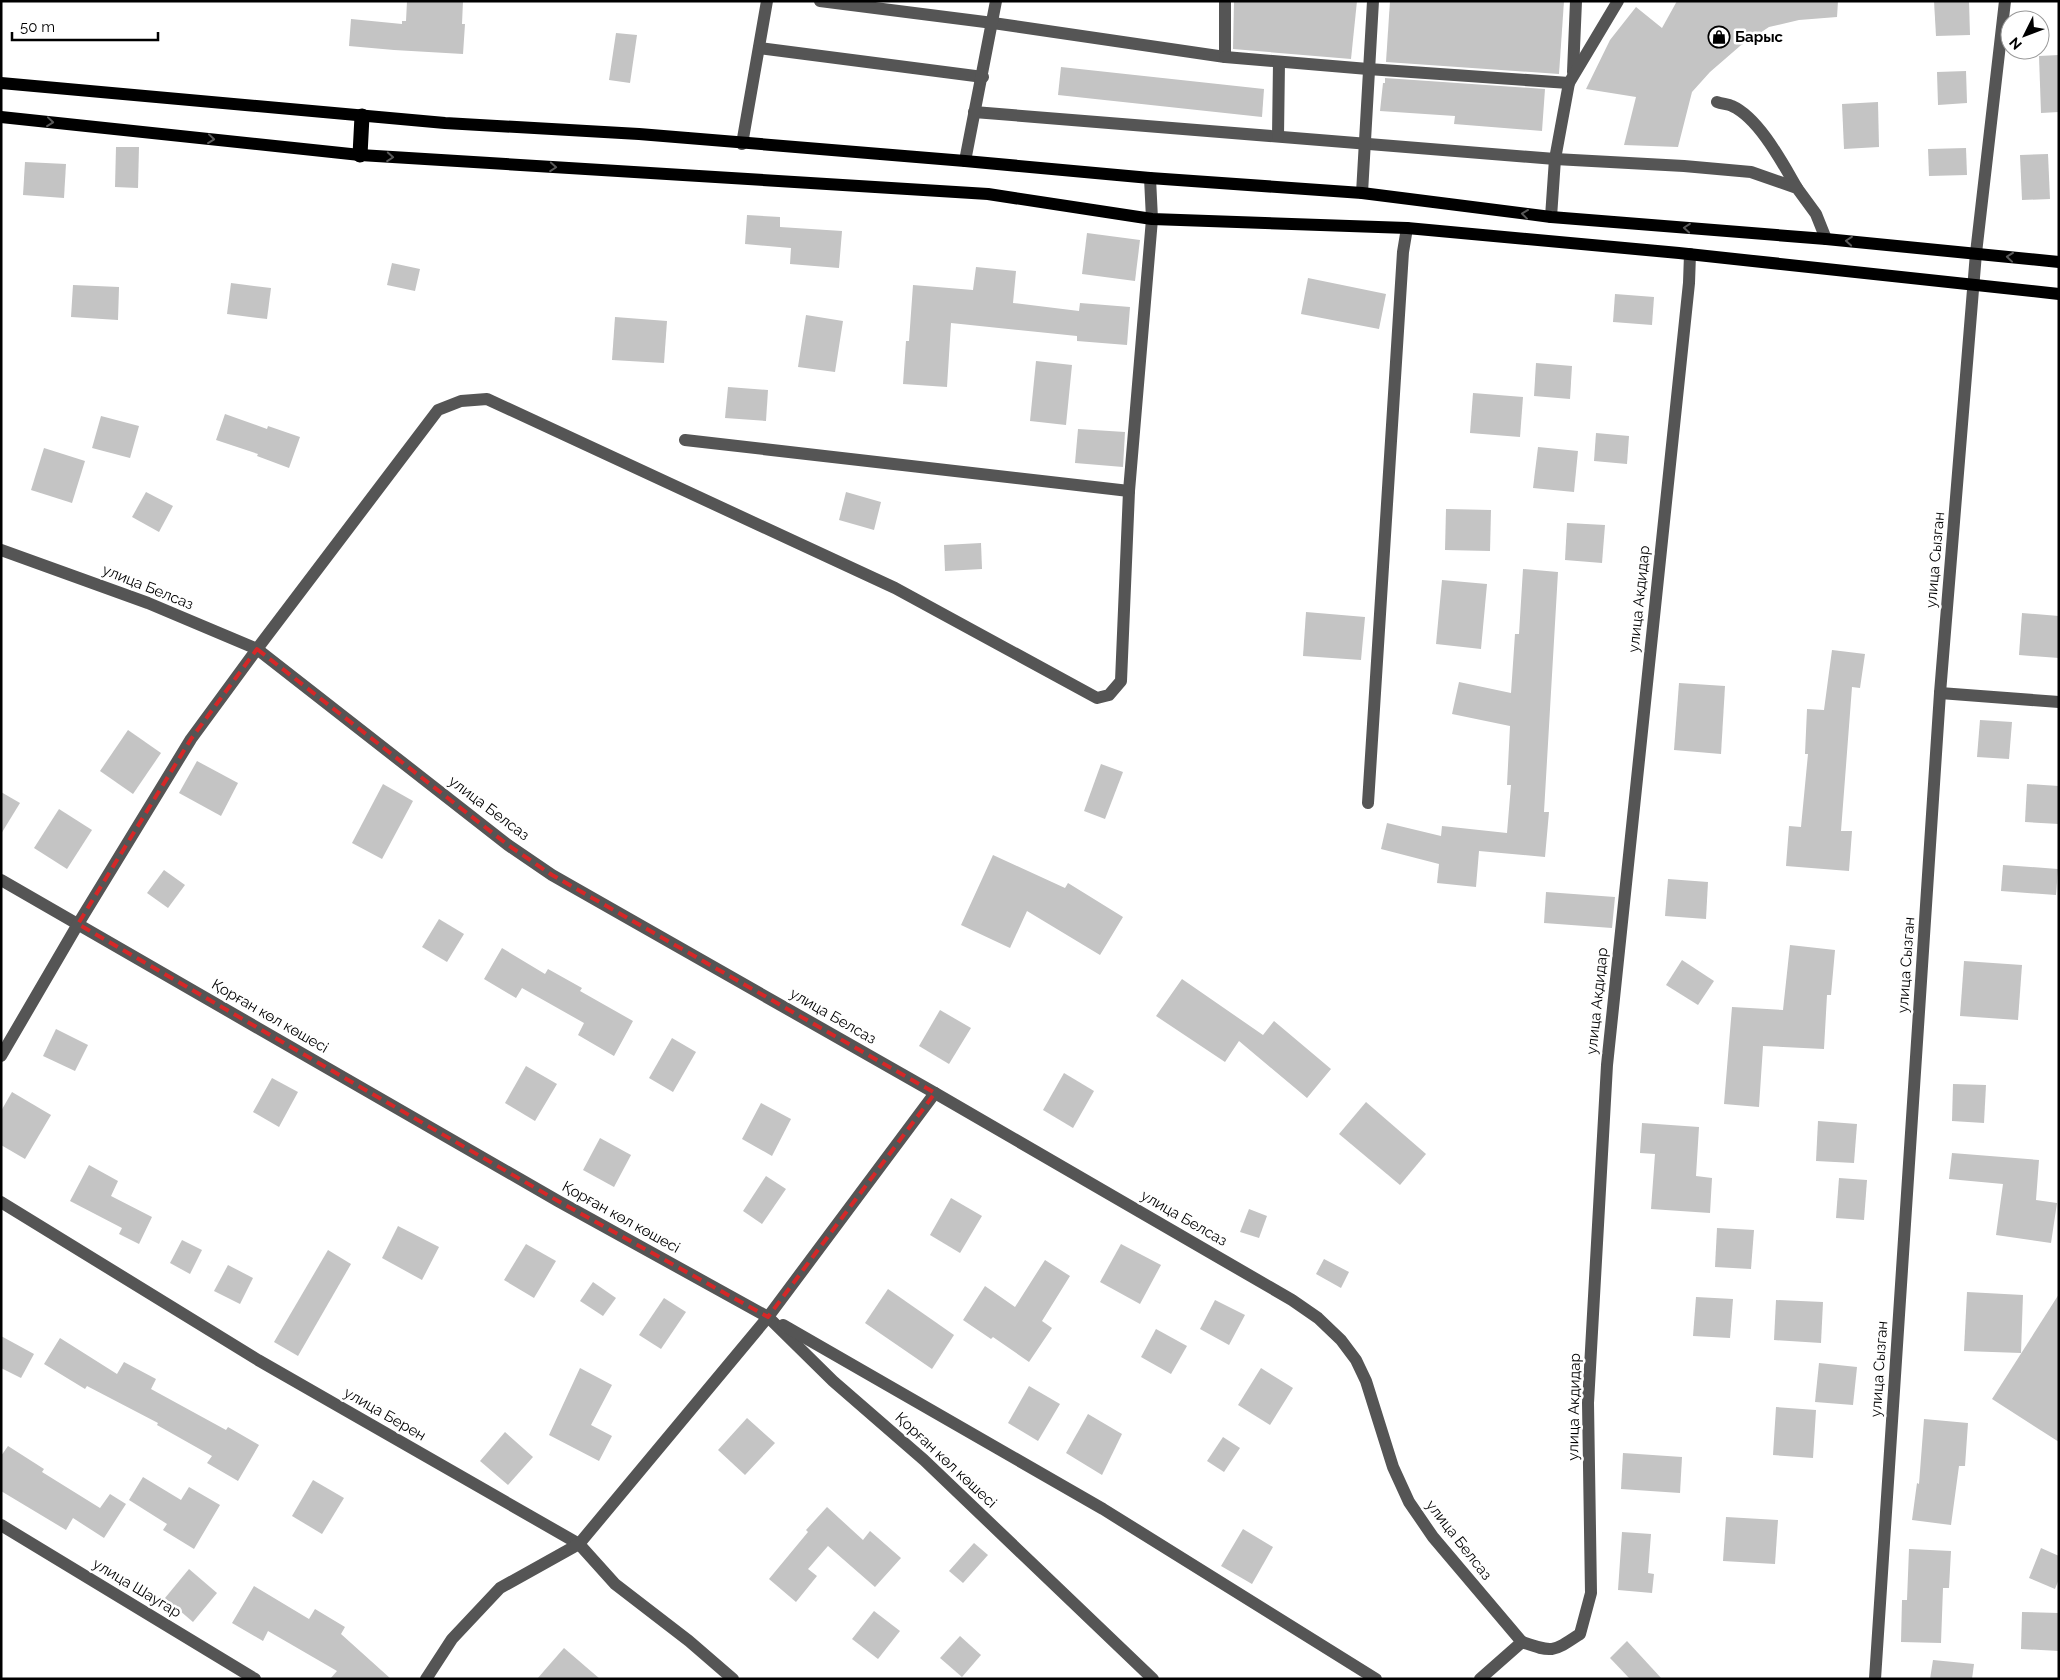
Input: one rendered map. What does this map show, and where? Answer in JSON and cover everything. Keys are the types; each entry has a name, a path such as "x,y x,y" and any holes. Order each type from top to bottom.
{"highway":[{"path":"360,155 362,116"}],"main road":[{"path":"1,83 444,123 638,134 1150,178 1362,193 1551,217 1826,239 2059,262"},
{"path":"1,117 360,155 988,194 1152,218 1407,228 1690,254 2059,294"}],"street":[{"path":"742,144 767,1"},
{"path":"820,1 993,23 1225,57 1368,69 1571,78"},
{"path":"965,161 996,1"},
{"path":"1224,1 1225,57"},
{"path":"1362,193 1373,1"},
{"path":"1551,217 1555,159 1571,78 1576,1"},
{"path":"1571,78 1618,1"},
{"name":"улица Сызган","path":"1875,1679 1940,693 1976,253 2005,1"},
{"path":"759,48 982,77"},
{"path":"1278,136 1279,62"},
{"path":"1717,102 1732,106 1747,117 1768,140 1816,214 1826,239"},
{"path":"974,112 1365,142 1555,159 1684,166 1751,172 1798,188"},
{"path":"1,1056 78,924 192,739 257,649 438,410 461,401 487,398 895,588 1098,698 1109,695 1121,681 1129,491 1152,218 1150,178"},
{"path":"1368,803 1403,252 1407,228"},
{"name":"улица Акдидар","path":"1522,1642 1544,1650 1560,1648 1580,1634 1591,1593 1588,1403 1607,1065 1687,303 1690,254"},
{"path":"685,440 1129,491"},
{"name":"улица Белсаз","path":"1,550 148,603 257,649 508,845 552,875 935,1092 1292,1300 1318,1318 1341,1340 1356,1360 1366,1381 1393,1467 1409,1502 1434,1537 1522,1642"},
{"path":"1940,693 2059,702"},
{"name":"Қорған көл көшесі","path":"1,880 558,1201 768,1317 833,1381 924,1460 1153,1679"},
{"path":"426,1679 452,1639 500,1588 579,1544 768,1317 935,1092"},
{"name":"улица Берен","path":"1,1202 258,1360 579,1544 615,1584 733,1679"},
{"path":"768,1317 1103,1509 1376,1679"},
{"name":"улица Шаугар","path":"1,1525 255,1679"},
{"path":"1480,1679 1522,1642"}],"highlighted area":[{"path":"257,649 508,845 552,875 935,1093 768,1317 558,1201 78,924 191,739"}],"building":[{"path":"407,1 463,1 462,24 465,24 463,54 349,46 351,19 402,24 402,21 406,21"},
{"path":"1234,1 1357,1 1351,59 1233,49"},
{"path":"1390,1 1564,1 1559,74 1386,62"},
{"path":"1677,1 1838,1 1837,17 1799,20 1769,27 1740,46 1710,72 1692,92 1678,147 1624,145 1636,97 1586,89 1610,40 1636,7 1662,28"},
{"path":"1934,1 1969,1 1970,35 1936,36"},
{"path":"616,33 637,35 630,83 609,80"},
{"path":"2050,55 2059,55 2059,112 2041,113 2039,60 2050,60"},
{"path":"1061,67 1264,89 1262,117 1058,95"},
{"path":"1966,71 1967,103 1938,105 1937,72"},
{"path":"1385,78 1545,89 1542,131 1454,124 1455,116 1380,111"},
{"path":"1878,102 1879,147 1844,149 1842,104"},
{"path":"116,147 139,147 138,188 115,187"},
{"path":"1966,148 1967,175 1929,176 1928,149"},
{"path":"2048,154 2050,199 2022,200 2020,155"},
{"path":"25,162 66,164 64,198 23,195"},
{"path":"747,215 780,217 780,227 842,231 839,268 790,264 791,248 745,244"},
{"path":"1087,233 1140,240 1135,281 1082,274"},
{"path":"392,263 420,269 415,291 387,285"},
{"path":"976,267 1016,271 1013,303 1079,311 1080,303 1130,307 1127,345 1077,341 1077,336 951,323 947,387 903,384 906,341 909,341 913,285 973,290"},
{"path":"1308,278 1386,294 1379,329 1301,314"},
{"path":"231,283 271,288 267,319 227,314"},
{"path":"73,285 119,287 118,320 71,317"},
{"path":"1615,294 1654,297 1652,325 1613,322"},
{"path":"806,315 843,321 835,372 798,367"},
{"path":"615,317 667,321 664,363 612,360"},
{"path":"1036,361 1072,365 1066,425 1030,421"},
{"path":"1536,363 1572,366 1570,399 1534,396"},
{"path":"728,387 768,390 766,421 725,418"},
{"path":"1473,393 1523,397 1520,437 1470,433"},
{"path":"225,414 267,429 268,426 300,437 289,468 257,456 258,454 216,440"},
{"path":"101,416 139,426 130,458 92,448"},
{"path":"1078,429 1125,432 1123,467 1075,463"},
{"path":"1596,433 1629,436 1627,464 1594,461"},
{"path":"1538,447 1578,451 1574,492 1533,488"},
{"path":"44,448 85,461 72,503 31,490"},
{"path":"146,492 173,506 159,532 132,517"},
{"path":"846,492 881,502 874,530 839,520"},
{"path":"1446,509 1491,510 1490,551 1445,550"},
{"path":"1567,523 1605,525 1602,563 1565,560"},
{"path":"981,543 982,569 945,571 944,545"},
{"path":"1523,569 1558,572 1544,812 1549,812 1545,857 1479,851 1476,887 1437,883 1439,864 1381,849 1387,823 1441,836 1442,826 1507,833 1511,785 1507,785 1510,726 1452,714 1459,682 1511,693 1515,634 1519,634"},
{"path":"1442,580 1487,584 1481,649 1436,644"},
{"path":"1306,612 1365,617 1361,660 1303,656"},
{"path":"2022,613 2059,616 2059,658 2019,655"},
{"path":"1832,650 1865,654 1860,688 1852,687 1841,831 1852,831 1849,871 1786,866 1789,826 1801,827 1808,754 1805,754 1807,709 1824,710"},
{"path":"1679,683 1725,686 1721,754 1674,750"},
{"path":"1980,720 2012,722 2009,759 1977,757"},
{"path":"128,730 161,753 133,794 100,771"},
{"path":"197,761 238,783 221,816 179,793"},
{"path":"1101,764 1123,772 1105,819 1084,811"},
{"path":"383,784 413,801 382,859 352,843"},
{"path":"2027,784 2059,786 2059,824 2025,822"},
{"path":"1,792 20,803 1,834"},
{"path":"59,809 92,830 67,869 34,848"},
{"path":"993,855 1065,888 1068,883 1123,917 1100,955 1027,911 1010,948 961,925"},
{"path":"2003,865 2058,869 2056,895 2001,891"},
{"path":"164,870 185,885 168,908 147,893"},
{"path":"1668,879 1708,882 1706,919 1665,916"},
{"path":"1546,892 1615,897 1612,928 1544,923"},
{"path":"439,919 464,934 447,962 422,947"},
{"path":"1790,945 1835,950 1831,995 1827,995 1824,1049 1763,1046 1759,1107 1724,1104 1732,1007 1783,1010"},
{"path":"502,948 545,974 548,969 582,988 580,991 633,1021 614,1056 578,1035 584,1023 522,988 516,998 484,979"},
{"path":"1682,960 1714,981 1698,1005 1666,985"},
{"path":"1964,961 2022,965 2018,1020 1960,1016"},
{"path":"1182,979 1263,1035 1274,1021 1331,1069 1307,1098 1239,1041 1225,1062 1156,1016"},
{"path":"940,1010 971,1028 949,1064 919,1046"},
{"path":"56,1029 88,1045 75,1071 43,1056"},
{"path":"672,1038 696,1052 673,1092 649,1078"},
{"path":"526,1066 557,1084 535,1121 505,1103"},
{"path":"1064,1073 1094,1091 1073,1128 1043,1110"},
{"path":"272,1078 298,1092 279,1127 253,1112"},
{"path":"1953,1084 1986,1085 1984,1123 1952,1121"},
{"path":"12,1092 51,1115 25,1159 1,1145 1,1111"},
{"path":"1366,1102 1426,1154 1400,1185 1339,1134"},
{"path":"761,1103 791,1119 772,1156 742,1139"},
{"path":"1818,1121 1857,1124 1854,1163 1816,1161"},
{"path":"1642,1123 1699,1127 1696,1176 1712,1178 1710,1213 1651,1209 1655,1154 1640,1153"},
{"path":"600,1138 631,1155 614,1187 583,1170"},
{"path":"1952,1153 2039,1160 2036,1200 2057,1203 2051,1243 1996,1235 2003,1184 1949,1179"},
{"path":"89,1165 118,1181 111,1196 152,1217 139,1244 119,1234 122,1228 70,1201"},
{"path":"766,1176 786,1189 762,1224 743,1211"},
{"path":"1839,1178 1867,1180 1864,1220 1836,1218"},
{"path":"951,1198 982,1216 960,1253 930,1235"},
{"path":"1249,1209 1267,1216 1259,1238 1240,1232"},
{"path":"398,1226 439,1247 422,1280 382,1258"},
{"path":"1717,1228 1754,1230 1751,1269 1715,1267"},
{"path":"182,1240 202,1250 190,1274 170,1263"},
{"path":"526,1244 556,1261 534,1298 504,1280"},
{"path":"1121,1244 1161,1265 1140,1304 1100,1282"},
{"path":"328,1250 351,1264 298,1356 274,1342"},
{"path":"1324,1259 1349,1272 1341,1288 1316,1274"},
{"path":"1045,1260 1070,1276 1042,1321 1052,1328 1029,1362 993,1337 991,1339 963,1320 985,1286 1015,1307"},
{"path":"228,1265 253,1278 240,1304 214,1291"},
{"path":"593,1282 616,1298 603,1316 580,1301"},
{"path":"888,1289 954,1335 932,1369 865,1323"},
{"path":"1967,1292 2023,1295 2021,1353 1964,1351"},
{"path":"2059,1294 2059,1442 1992,1399"},
{"path":"1696,1297 1733,1299 1730,1338 1693,1336"},
{"path":"664,1298 686,1312 661,1349 639,1335"},
{"path":"1215,1300 1245,1315 1229,1345 1200,1329"},
{"path":"1776,1300 1823,1302 1821,1343 1774,1340"},
{"path":"1156,1329 1187,1346 1171,1374 1141,1357"},
{"path":"1,1336 34,1354 21,1378 1,1368"},
{"path":"60,1338 117,1374 124,1362 156,1379 151,1389 226,1430 228,1427 259,1445 238,1481 207,1463 212,1456 157,1425 158,1423 87,1386 85,1389 44,1364"},
{"path":"1819,1363 1857,1367 1853,1405 1815,1402"},
{"path":"580,1368 612,1385 591,1425 612,1436 599,1461 549,1435"},
{"path":"1261,1368 1293,1388 1270,1425 1238,1405"},
{"path":"1029,1386 1060,1404 1038,1441 1008,1423"},
{"path":"1776,1407 1816,1410 1813,1458 1773,1455"},
{"path":"1088,1414 1122,1434 1102,1475 1066,1453"},
{"path":"747,1418 775,1443 745,1475 718,1450"},
{"path":"1924,1419 1968,1423 1965,1466 1959,1466 1951,1525 1912,1520 1917,1483 1919,1484"},
{"path":"505,1432 533,1457 508,1485 480,1461"},
{"path":"1223,1437 1240,1448 1224,1472 1207,1461"},
{"path":"8,1446 44,1469 42,1472 100,1508 110,1494 126,1504 104,1538 73,1518 66,1530 1,1491 1,1456"},
{"path":"1623,1453 1682,1457 1680,1493 1621,1489"},
{"path":"143,1477 181,1500 189,1487 220,1505 194,1549 163,1530 167,1524 129,1500"},
{"path":"313,1480 344,1498 322,1534 292,1516"},
{"path":"827,1507 863,1540 870,1531 901,1558 875,1587 828,1546 808,1569 817,1576 796,1602 769,1579 808,1532 806,1530"},
{"path":"1726,1517 1778,1520 1775,1564 1723,1561"},
{"path":"1243,1529 1273,1547 1252,1584 1221,1566"},
{"path":"1622,1532 1651,1534 1648,1573 1654,1574 1652,1593 1618,1590"},
{"path":"974,1543 988,1555 963,1583 949,1571"},
{"path":"2041,1548 2059,1556 2059,1579 2055,1589 2029,1578"},
{"path":"1909,1549 1951,1551 1949,1588 1943,1588 1941,1643 1901,1642 1902,1600 1907,1600"},
{"path":"189,1569 217,1593 193,1622 165,1598"},
{"path":"254,1586 309,1619 315,1609 345,1627 341,1634 391,1679 330,1679 337,1671 268,1631 263,1641 232,1623"},
{"path":"874,1611 900,1631 878,1659 852,1639"},
{"path":"2022,1612 2059,1613 2059,1651 2021,1649"},
{"path":"960,1636 981,1655 962,1677 940,1658"},
{"path":"1627,1641 1662,1679 1630,1679 1610,1658"},
{"path":"564,1648 600,1679 537,1679"},
{"path":"1933,1660 1974,1664 1972,1679 1930,1679"}],"place":[{"name":"Барыс","path":"1719,37"}]}
